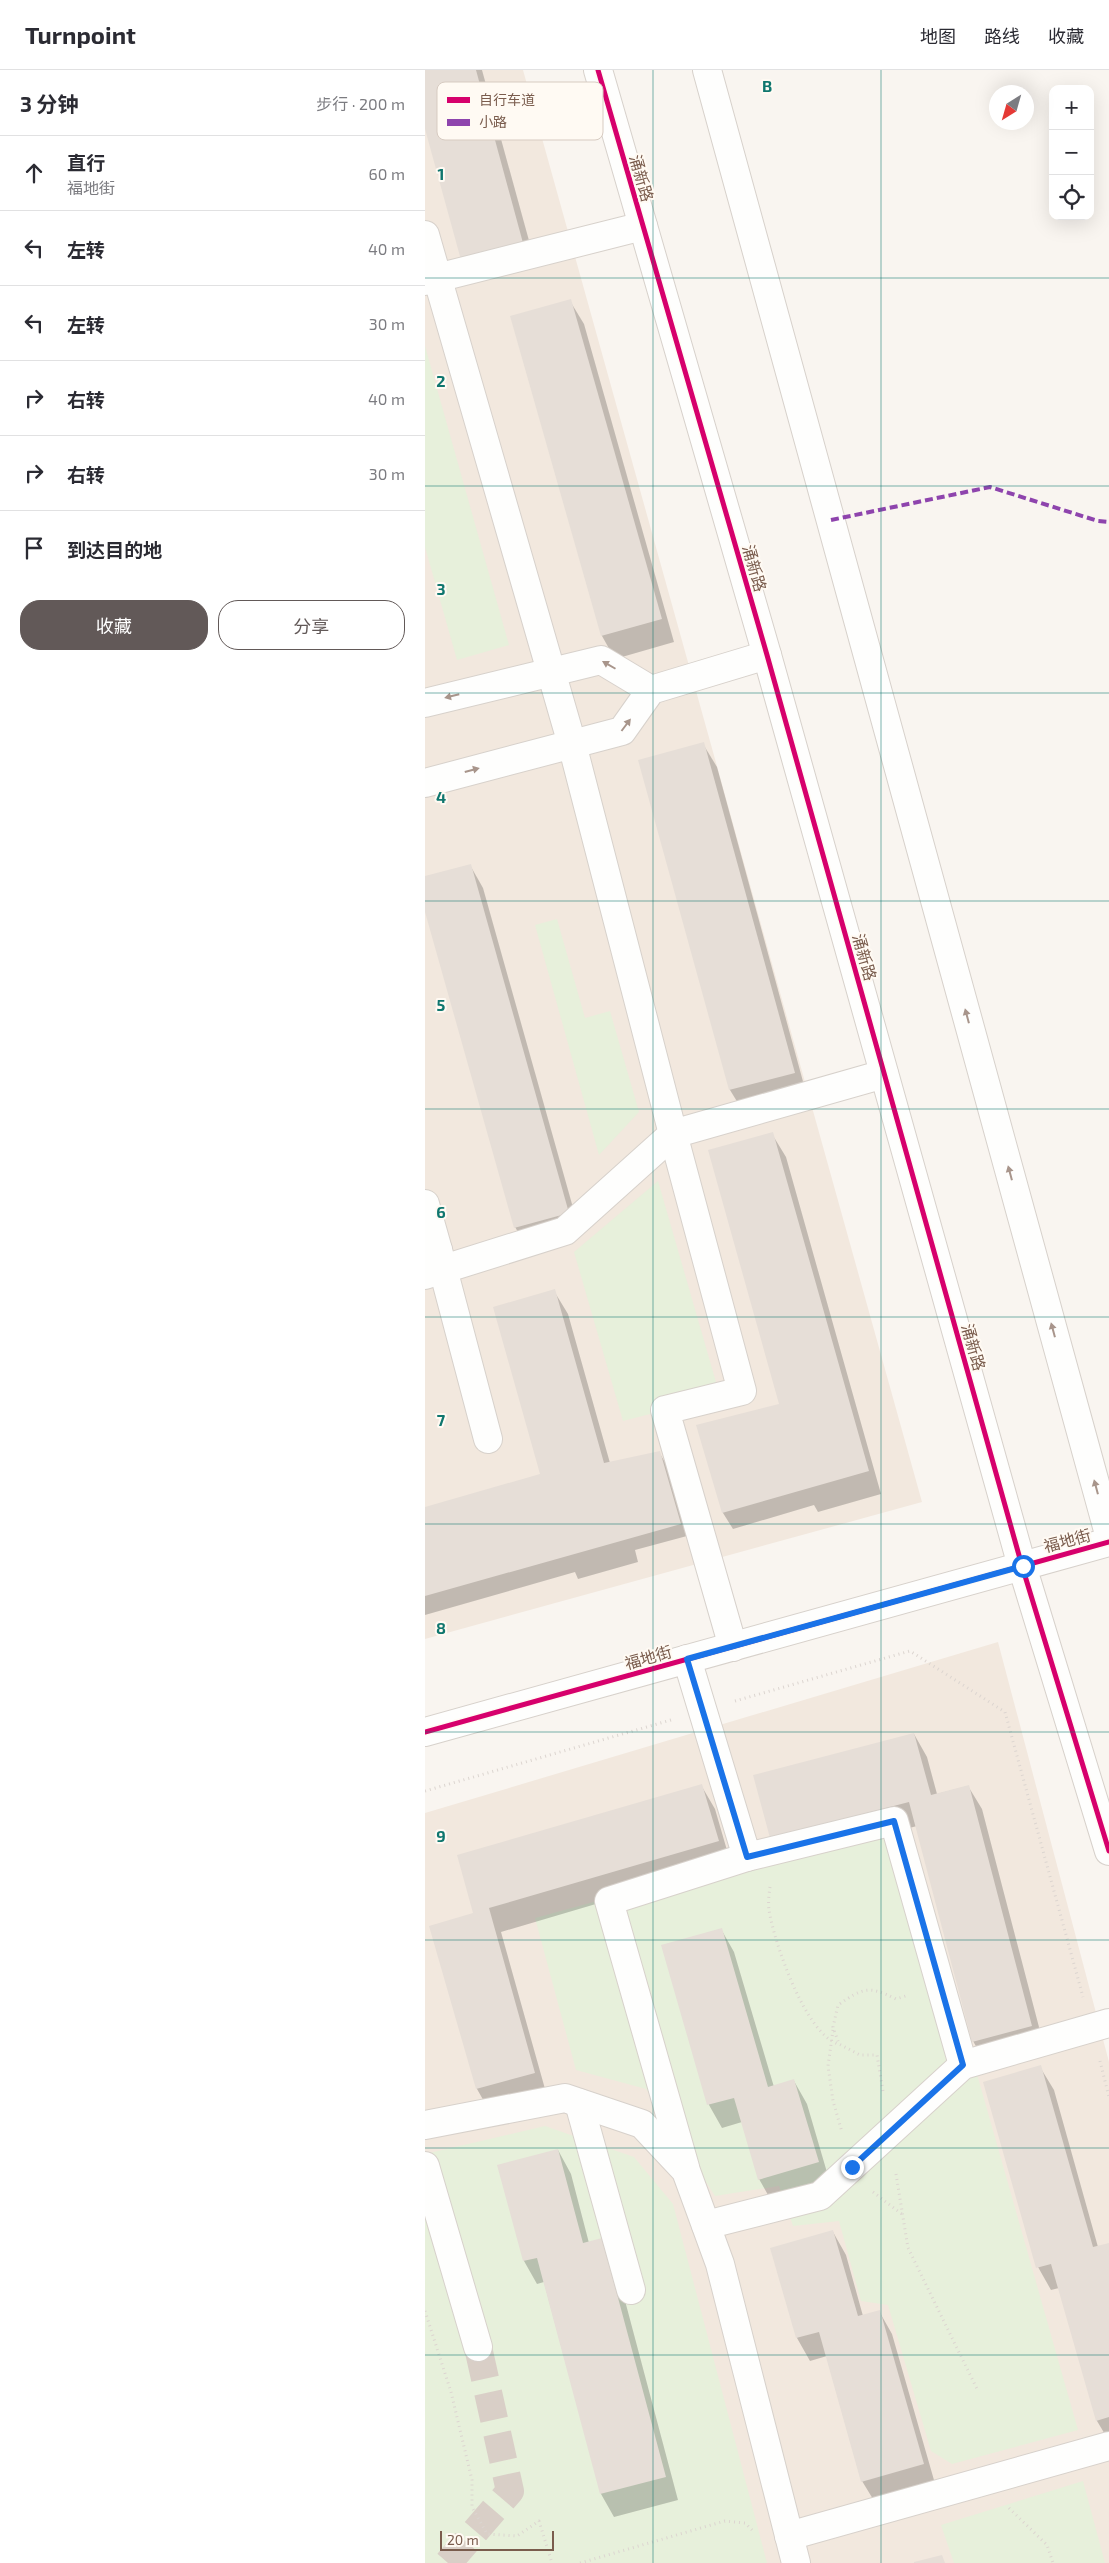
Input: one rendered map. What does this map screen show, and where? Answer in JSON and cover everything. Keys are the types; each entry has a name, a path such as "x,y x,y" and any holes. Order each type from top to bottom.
{"street":[{"path":"707,70 1109,1534"},
{"name":"涌新路","path":"603,87 767,655 1023,1566 1109,1851"},
{"path":"431,281 643,226"},
{"path":"425,235 431,281 552,672 572,744 742,1391 665,1410 733,1646"},
{"path":"425,783 622,731 651,690 767,655"},
{"path":"425,703 601,660 651,690"},
{"path":"425,1275 565,1231 673,1134 884,1074"},
{"path":"425,1204 431,1255 488,1439"},
{"name":"福地街","path":"425,1732 1109,1542"},
{"path":"687,1659 702,1711 759,1854"},
{"path":"795,2563 720,2264 686,2170 609,1902 759,1854 894,1821 963,2065"},
{"path":"706,2224 820,2196 963,2065 1100,2025"},
{"path":"425,2125 565,2098 642,2124 686,2170"},
{"path":"579,2103 631,2290"},
{"path":"425,2166 478,2347"},
{"path":"789,2536 1109,2446"}],"path":[{"path":"425,1791 910,1650 1005,1712 1100,2025 1109,2097"},
{"path":"759,1854 779,1950 795,1990 831,2042 839,2044"},
{"path":"425,2310 457,2419 472,2480 472,2507 487,2534 517,2536 539,2521 552,2563"},
{"path":"980,2482 1047,2545 1053,2563"},
{"path":"580,2563 725,2521 745,2523 758,2536"}],"shaded area":[{"path":"425,70 523,70 526,82 437,82 437,140 543,140 922,1502 425,1639"},
{"path":"998,1642 1109,2062 1109,2563 425,2563 425,1813"}],"green space":[{"path":"425,346 509,645 457,660 425,547"},
{"path":"557,919 585,1018 610,1011 639,1112 599,1155 535,925"},
{"path":"658,1181 720,1396 623,1421 574,1252"},
{"path":"904,1817 1078,2430 952,2464 931,2451 888,2305 861,2301 839,2221 793,2226 779,2186 715,2196 646,2089 576,2070 535,1918"},
{"path":"545,2126 634,2157 673,2204 767,2563 425,2563 425,2154"},
{"path":"1083,2481 1105,2563 954,2563 941,2525"}],"building":[{"path":"425,70 476,70 479,82 437,82 437,140 495,140 523,243 461,260 425,129"},
{"path":"571,299 662,619 601,636 510,316"},
{"path":"704,742 795,1073 729,1090 638,760"},
{"path":"471,864 569,1213 514,1228 425,912 425,876"},
{"path":"773,1132 869,1471 722,1513 696,1425 779,1404 708,1150"},
{"path":"555,1289 604,1463 660,1451 681,1524 425,1596 425,1507 540,1474 493,1307"},
{"path":"914,1733 931,1795 969,1785 1032,2026 972,2042 909,1802 770,1838 753,1775"},
{"path":"702,1784 719,1841 489,1908 535,2073 476,2089 429,1926 473,1913 457,1855"},
{"path":"722,1928 768,2087 794,2079 819,2162 758,2180 734,2098 707,2105 661,1945"},
{"path":"1041,2065 1093,2247 1109,2243 1109,2417 1096,2421 1051,2264 1036,2268 983,2082"},
{"path":"558,2149 583,2243 602,2238 666,2477 600,2494 537,2258 523,2261 497,2165"},
{"path":"833,2230 858,2316 880,2310 924,2464 861,2482 819,2332 796,2338 770,2248"},
{"path":"942,2555 945,2563 914,2563 914,2562"}],"tunnel":[{"path":"448,2563 510,2491 478,2347"}],"marked path":[{"path":"831,520 990,487 1098,521 1109,522"}],"cycle path":[{"path":"598,70 601,82"},
{"path":"603,87 767,655 1022,1566 1109,1851"},
{"path":"425,1732 1109,1542"}],"route":[{"path":"852,2167 963,2065 894,1821 747,1857 687,1659 1023,1566"}]}
